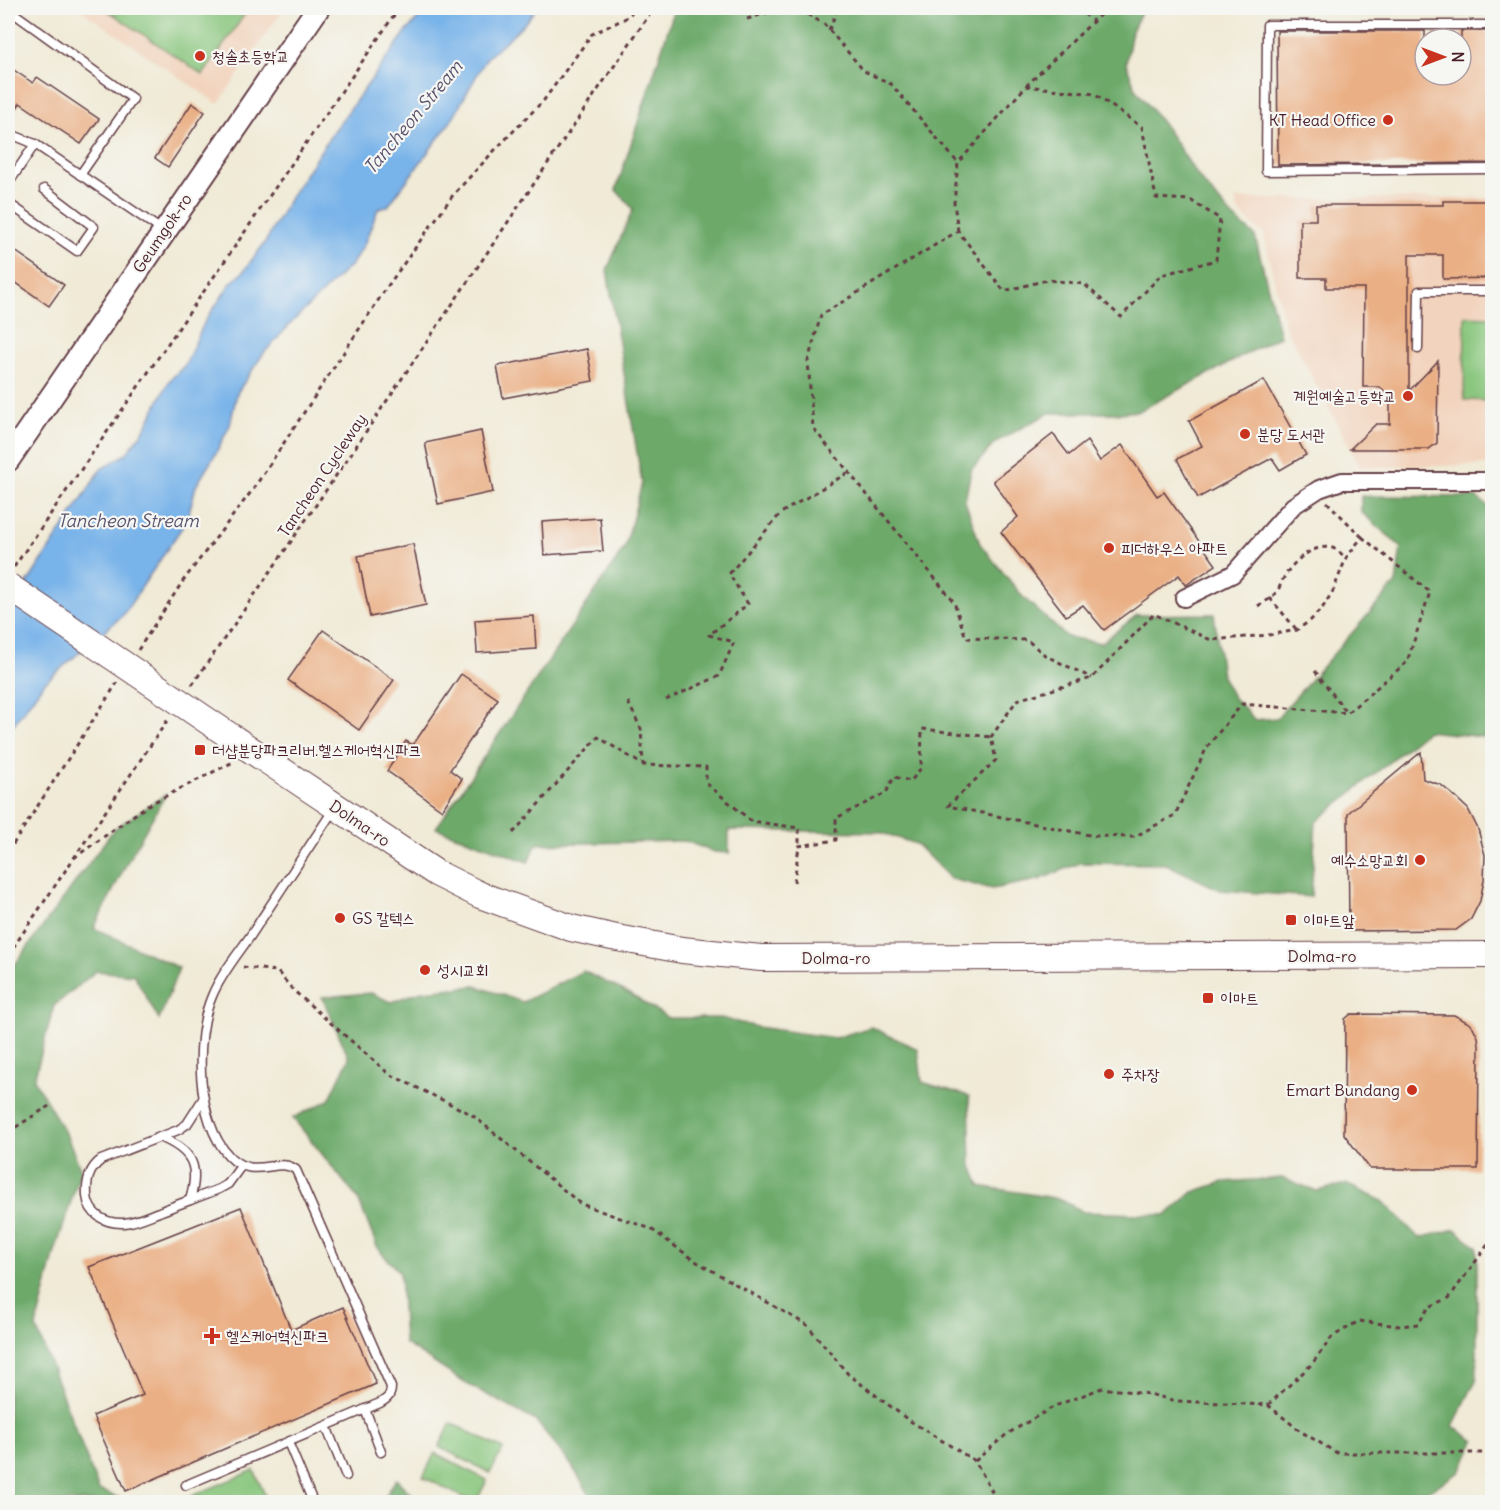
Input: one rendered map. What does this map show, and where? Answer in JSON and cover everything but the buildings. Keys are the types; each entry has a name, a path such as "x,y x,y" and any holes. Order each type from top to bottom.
{"main road":[{"name":"Geumgok-ro","path":"8,460 318,8"},
{"name":"Dolma-ro","path":"11,576 243,745 436,873 480,895 571,928 712,954 761,958 1492,955"}],"street":[{"path":"1184,598 1233,574 1277,531 1293,506 1319,489 1342,481 1492,481"}],"lane":[{"path":"8,9 133,99 80,175"},
{"path":"1492,25 1267,26 1266,171 1492,169"},
{"path":"8,134 36,144 163,232"},
{"path":"8,184 36,144"},
{"path":"8,203 77,251 94,227 44,189"},
{"path":"1418,349 1419,291 1492,291"},
{"path":"186,1485 365,1409 387,1399 391,1393 391,1387 296,1170 290,1165 255,1169 241,1166 230,1157 220,1146 213,1129 204,1098 201,1069 202,1030 212,994 336,806"},
{"path":"204,1098 187,1124 101,1160 94,1166 88,1178 88,1202 93,1212 102,1219 123,1223 133,1221 228,1184 241,1166"},
{"path":"160,1137 175,1143 189,1156 195,1175 190,1200"},
{"path":"365,1409 381,1452"},
{"path":"326,1426 346,1476"},
{"path":"288,1442 313,1503"}],"path":[{"path":"11,576 399,8"},
{"path":"134,657 183,581 254,488 387,287 453,195 544,100 592,34 624,19 638,8"},
{"name":"Tancheon Cycleway","path":"188,691 654,8"},
{"path":"829,30 838,8"},
{"path":"1077,8 1093,21"},
{"path":"1026,86 1094,94 1142,127 1156,198 1190,200 1221,219 1215,260 1161,275 1120,317 1084,284 1047,280 1004,291 957,231 954,203 957,163 1026,86 1107,8"},
{"path":"747,19 767,13 800,10 824,24 864,70 891,84 957,163"},
{"path":"957,231 821,315 808,361 813,428 954,602 966,638 1027,640 1046,656 1092,678"},
{"path":"666,700 719,676 734,642 710,635 748,604 729,574 781,513 849,472"},
{"path":"1326,501 1362,537 1430,592 1407,662 1347,713 1242,704 1207,747 1176,814 1134,837 1094,836 948,806 996,760 991,737 1017,700 1092,678 1154,614 1210,640 1297,630 1311,621 1323,607 1333,591 1346,558 1362,537"},
{"path":"1258,606 1270,598 1294,564 1312,550 1328,548 1336,550 1346,558"},
{"path":"1270,598 1297,630"},
{"path":"1316,671 1347,713"},
{"path":"8,852 121,676"},
{"path":"628,702 641,729 643,765"},
{"path":"8,955 175,710"},
{"path":"799,846 836,840 836,819 886,793 894,777 911,781 921,768 922,729 991,737"},
{"path":"513,833 598,737 643,765 706,767 706,783 751,821 799,828 794,882"},
{"path":"71,860 148,805 243,745"},
{"path":"230,966 277,970 293,990 390,1074 471,1114 581,1204 651,1229 753,1296 807,1324 848,1374 907,1419 975,1461 998,1503"},
{"path":"8,1132 49,1106"},
{"path":"8,1184 10,1191 8,1192"},
{"path":"1268,1405 1312,1364 1332,1337 1359,1321 1400,1326 1418,1324 1429,1307 1449,1298 1492,1239"},
{"path":"975,1461 1008,1434 1055,1406 1102,1389 1149,1394 1176,1401 1268,1405 1300,1431 1337,1454 1492,1453"}],"shaded area":[{"name":"청솔초등학교","path":"78,8 284,8 218,104"},
{"name":"계원예술고등학교","path":"1492,198 1492,465 1360,467 1285,326 1264,235 1238,211 1235,199"}],"green space":[{"path":"104,8 249,8 203,75"},
{"path":"675,8 1143,8 1132,31 1126,63 1136,90 1164,125 1200,179 1232,216 1255,236 1280,336 1139,411 1049,413 996,442 971,470 965,501 980,544 1023,597 1067,637 1101,643 1137,615 1214,614 1222,676 1233,697 1255,720 1277,718 1396,583 1401,547 1361,512 1361,496 1476,497 1492,509 1492,738 1427,731 1316,822 1311,897 1220,890 1166,864 1080,863 1038,880 992,889 951,879 916,844 879,832 729,830 729,853 714,852 685,841 537,844 528,862 436,828 625,547 642,483 607,270 633,209 616,190"},
{"path":"1465,316 1492,317 1492,401 1464,400"},
{"path":"166,794 94,928 179,968 159,1020 134,975 96,971 54,1006 34,1080 67,1136 81,1170 54,1255 36,1327 99,1490 129,1502 8,1502 8,974 114,829"},
{"path":"583,971 628,993 668,1018 721,1018 757,1027 835,1038 871,1027 918,1049 922,1082 969,1096 971,1163 980,1186 1060,1199 1083,1212 1166,1215 1193,1192 1223,1182 1282,1178 1317,1191 1346,1184 1383,1201 1419,1238 1455,1229 1477,1247 1477,1378 1453,1426 1475,1441 1460,1472 1410,1502 594,1502 572,1466 536,1421 465,1383 404,1343 400,1273 378,1249 358,1199 293,1118 329,1100 349,1058 322,997 371,993 391,1002 422,991 476,986 523,1002"},
{"path":"451,1423 503,1449 490,1473 439,1447"},
{"path":"435,1453 487,1480 476,1502 423,1477"},
{"path":"254,1470 268,1502 192,1502 189,1497"},
{"path":"396,1479 419,1502 382,1502"}],"water":[{"name":"Tancheon Stream","path":"428,8 537,8 524,24 486,59 451,121 388,206 378,209 364,245 352,264 295,319 263,354 237,393 230,425 196,486 187,520 123,615 43,684 8,732 8,613 101,469 126,454 144,430 169,381 185,365 205,321 231,283 243,272 266,241 291,196 329,138 405,33"}],"place":[{"name":"청솔초등학교","path":"200,56"},
{"name":"KT Head Office","path":"1388,120"},
{"name":"계원예술고등학교","path":"1408,396"},
{"name":"분당 도서관","path":"1245,434"},
{"name":"피더하우스 아파트","path":"1109,548"},
{"name":"더샵분당파크리버.헬스케어혁신파크","path":"200,750"},
{"name":"예수소망교회","path":"1420,860"},
{"name":"GS 칼텍스","path":"340,918"},
{"name":"이마트앞","path":"1291,920"},
{"name":"성시교회","path":"425,970"},
{"name":"이마트","path":"1208,998"},
{"name":"주차장","path":"1109,1074"},
{"name":"Emart Bundang","path":"1412,1090"},
{"name":"헬스케어혁신파크","path":"212,1336"}]}
